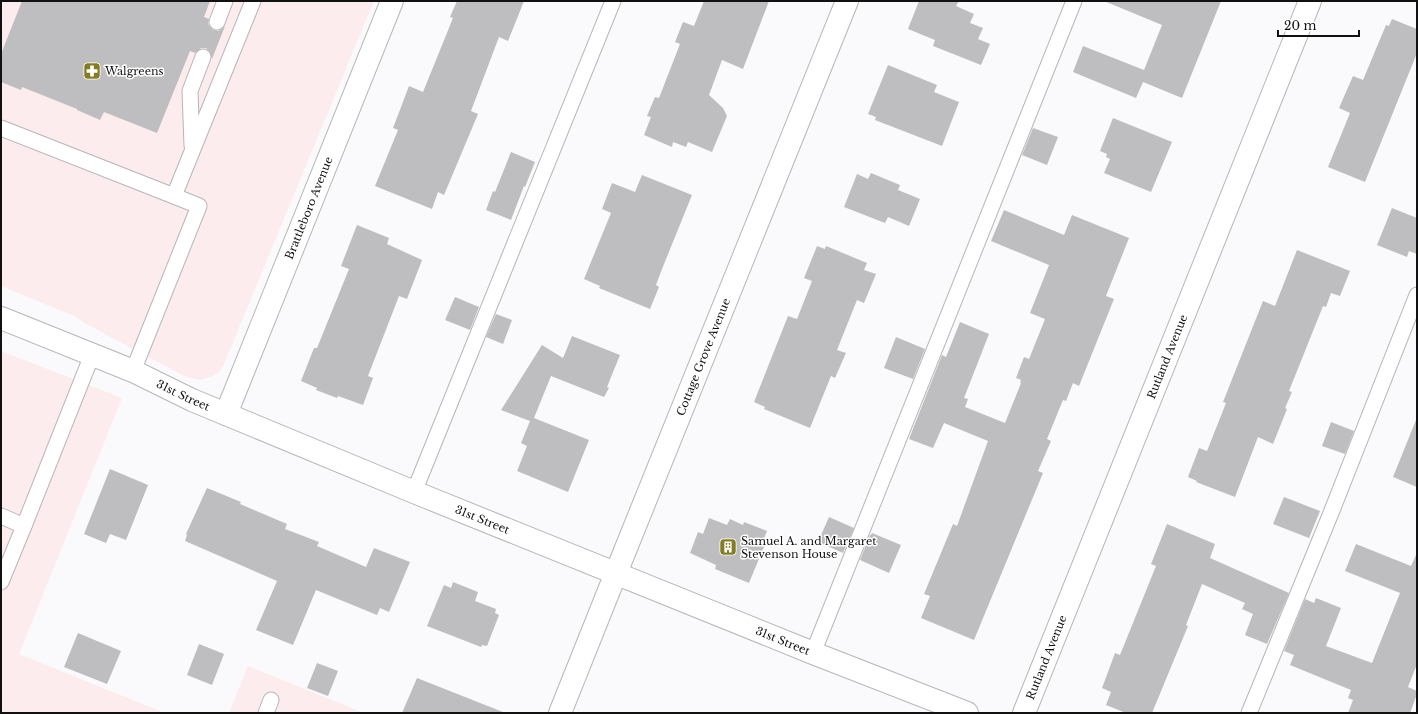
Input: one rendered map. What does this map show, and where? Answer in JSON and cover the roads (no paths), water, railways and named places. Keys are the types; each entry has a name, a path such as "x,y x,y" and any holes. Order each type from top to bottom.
{"street":[{"name":"Brattleboro Avenue","path":"226,414 392,1"},
{"name":"Cottage Grove Avenue","path":"560,713 847,1"},
{"name":"Rutland Avenue","path":"1024,713 1310,1"},
{"name":"31st Street","path":"1,318 132,371 192,400 414,492 813,653 967,713"}],"lane":[{"path":"217,22 226,1"},
{"path":"174,196 253,1"},
{"path":"414,492 613,1"},
{"path":"813,653 1074,1"},
{"path":"192,151 190,91 203,57"},
{"path":"1,128 199,206 132,371"},
{"path":"1248,713 1331,513 1417,295"},
{"path":"1,582 92,355"},
{"path":"1,516 24,526"}],"place":[{"name":"Walgreens","path":"92,71"},
{"name":"Samuel A. and Margaret Stevenson House","path":"728,547"}]}
